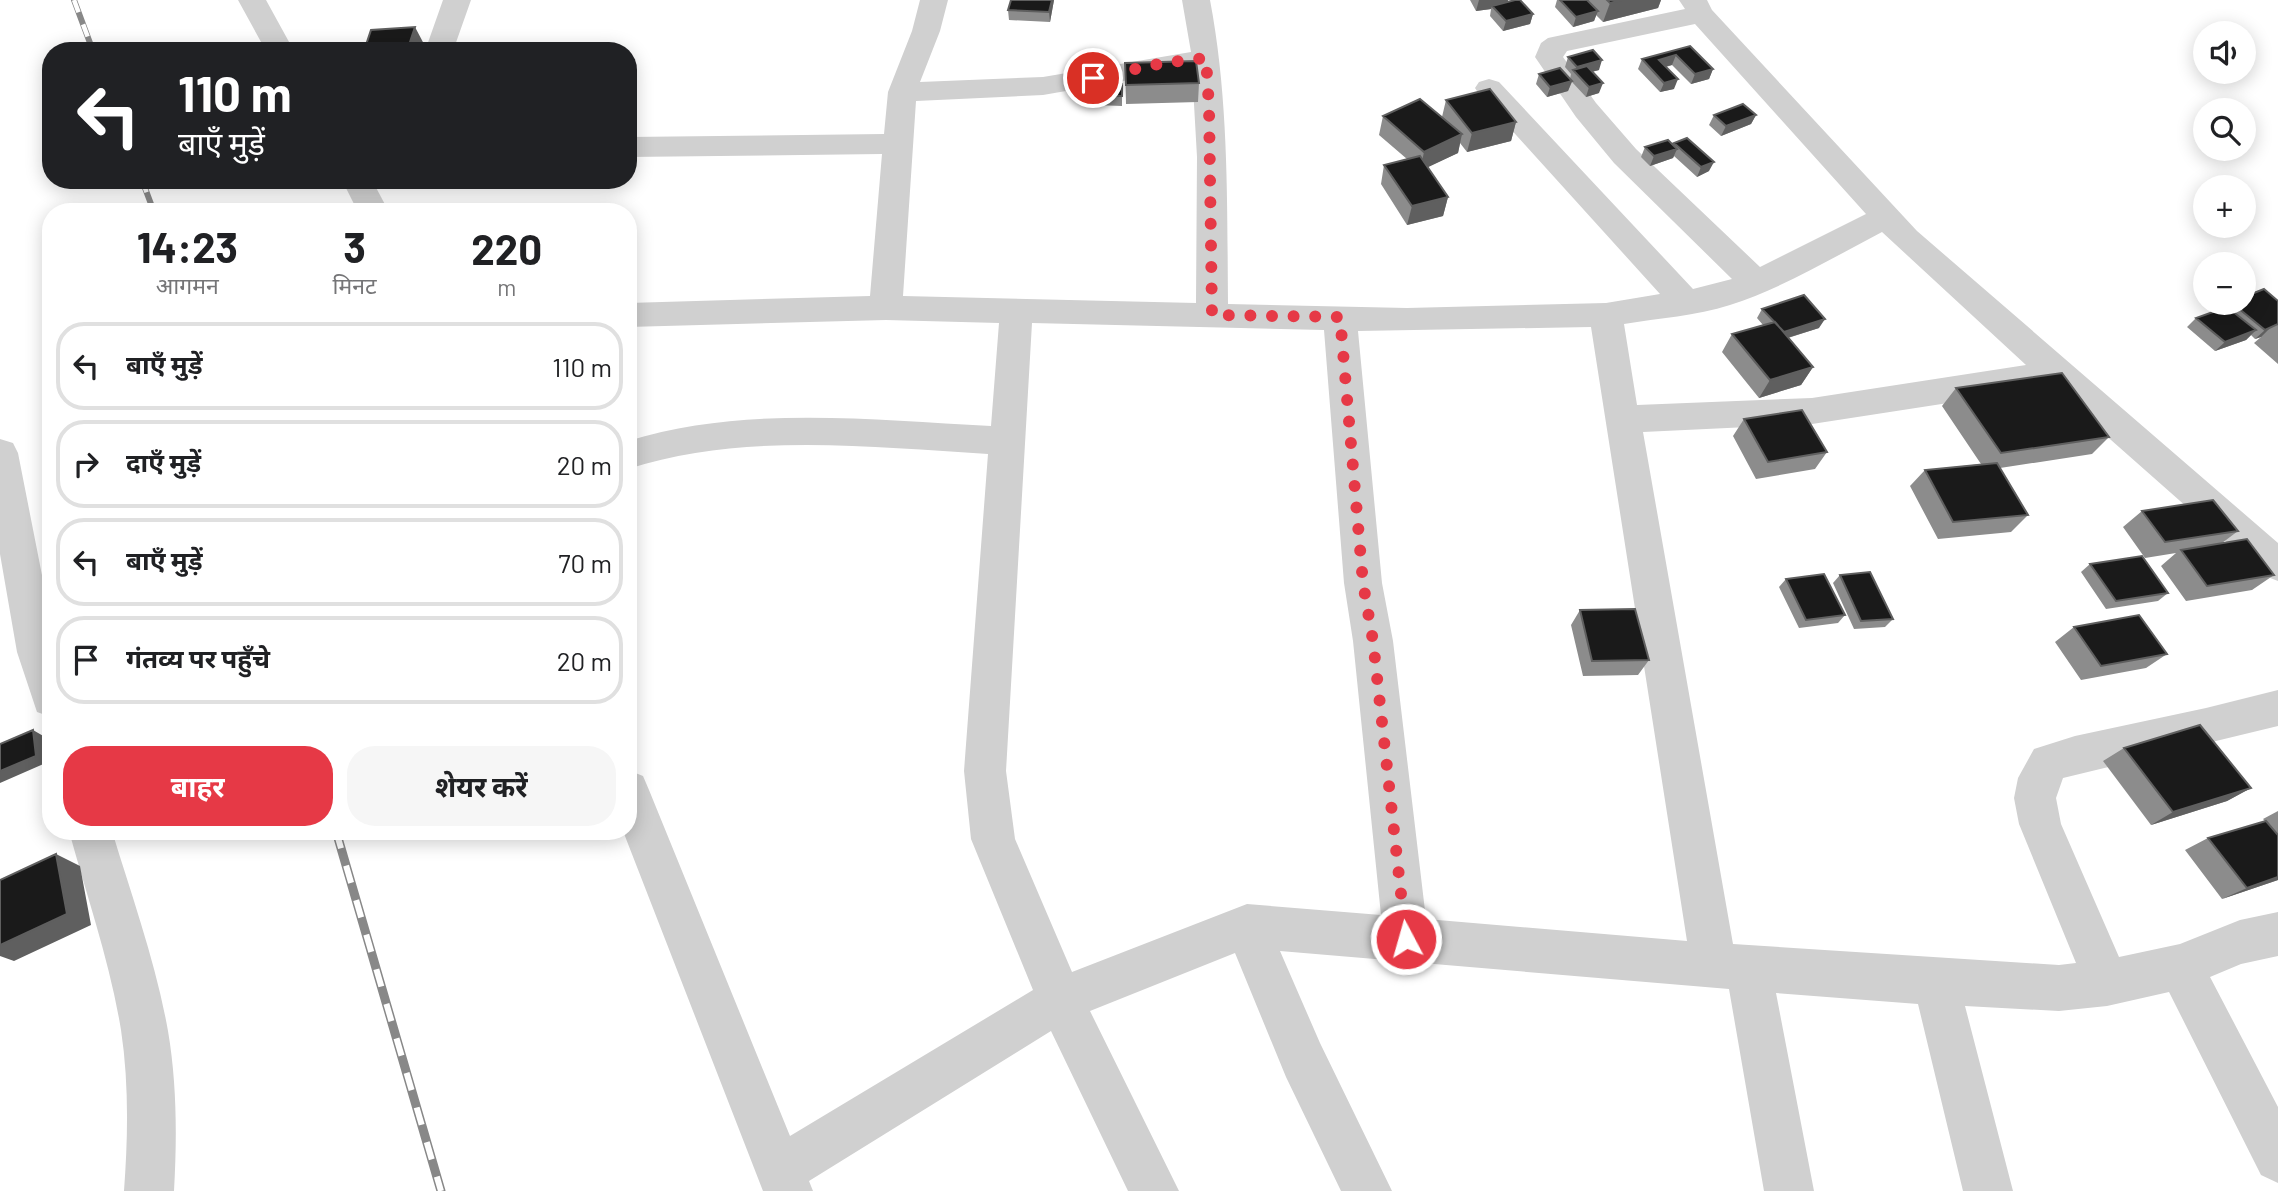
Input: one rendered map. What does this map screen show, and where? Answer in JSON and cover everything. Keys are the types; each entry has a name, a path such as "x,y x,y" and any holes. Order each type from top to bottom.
{"street":[{"path":"442,42 457,0"},
{"path":"886,307 902,92 926,31 934,0"},
{"path":"1196,0 1206,58 1209,107 1212,315"},
{"path":"254,1 274,42"},
{"path":"1756,283 1625,156 1586,110 1549,57 1550,49 1558,44 1697,7 1884,218 2278,565"},
{"path":"902,92 1043,86 1206,58"},
{"path":"1489,88 1687,303"},
{"path":"637,147 897,144"},
{"path":"637,315 886,307 1407,320 1606,315 1720,296 1756,283 1884,218"},
{"path":"1016,311 985,771 993,839 1060,1000 1154,1191"},
{"path":"1606,315 1622,419 1731,967 1790,1191"},
{"path":"1340,317 1363,583 1373,641 1406,939"},
{"path":"1622,419 1811,411 2057,373"},
{"path":"637,452 674,442 775,433 1008,441"},
{"path":"0,453 42,669"},
{"path":"2107,984 2040,824 2035,797 2039,779 2049,764 2075,754 2206,727 2278,708"},
{"path":"637,812 785,1181 995,1037 1060,1000 1247,926 1731,967 2059,988 2107,984 2180,967 2240,942 2278,934"},
{"path":"93,840 140,1009 150,1087 149,1191"},
{"path":"1247,926 1278,1008 1367,1191"},
{"path":"2180,967 2278,1158"},
{"path":"1936,982 1988,1191"}],"building":[{"path":"1011,0 1052,0 1049,12 1008,10"},
{"path":"1520,0 1533,14 1506,21 1492,6"},
{"path":"1560,0 1587,0 1598,11 1576,17"},
{"path":"415,27 410,42 367,42 371,30"},
{"path":"1690,46 1713,69 1695,74 1676,55 1659,60 1678,79 1664,83 1642,59"},
{"path":"1593,50 1602,60 1577,67 1568,57"},
{"path":"1196,61 1199,83 1126,85 1125,63"},
{"path":"1587,66 1603,83 1589,87 1573,70"},
{"path":"1560,68 1572,81 1550,87 1539,74"},
{"path":"1095,84 1122,84 1122,96 1094,96"},
{"path":"1490,89 1516,122 1472,133 1446,100"},
{"path":"1420,99 1462,134 1424,152 1383,116"},
{"path":"1743,104 1756,115 1726,126 1714,115"},
{"path":"1687,138 1714,162 1701,167 1674,143"},
{"path":"1668,140 1677,149 1654,156 1645,147"},
{"path":"1420,156 1448,197 1412,206 1384,165"},
{"path":"2264,289 2278,301 2278,324 2265,330 2247,315 2256,315 2256,292"},
{"path":"1804,295 1825,319 1784,332 1762,309"},
{"path":"2204,315 2237,315 2256,330 2225,342 2196,318"},
{"path":"1775,322 1813,367 1770,380 1732,334"},
{"path":"2062,373 2109,437 2001,453 1956,388"},
{"path":"1802,410 1827,452 1768,462 1744,419"},
{"path":"1997,463 2028,515 1953,522 1925,470"},
{"path":"2213,500 2238,531 2165,542 2142,511"},
{"path":"2247,539 2274,575 2207,586 2181,550"},
{"path":"2142,556 2168,593 2116,601 2090,564"},
{"path":"1870,572 1893,619 1861,621 1840,575"},
{"path":"1824,574 1845,615 1806,620 1786,579"},
{"path":"1635,609 1649,660 1592,661 1580,610"},
{"path":"2139,615 2167,654 2101,666 2074,627"},
{"path":"2200,725 2251,788 2173,812 2124,748"},
{"path":"33,730 36,756 0,771 0,744"},
{"path":"2266,821 2278,835 2278,877 2247,888 2208,838"},
{"path":"56,854 67,914 0,945 0,880"}],"railway":[{"path":"74,0 90,42"},
{"path":"145,189 151,203"},
{"path":"339,840 441,1191"}],"route":[{"path":"1093,78 1163,63 1206,58 1212,315 1340,317 1363,583 1373,641 1406,939"}]}
